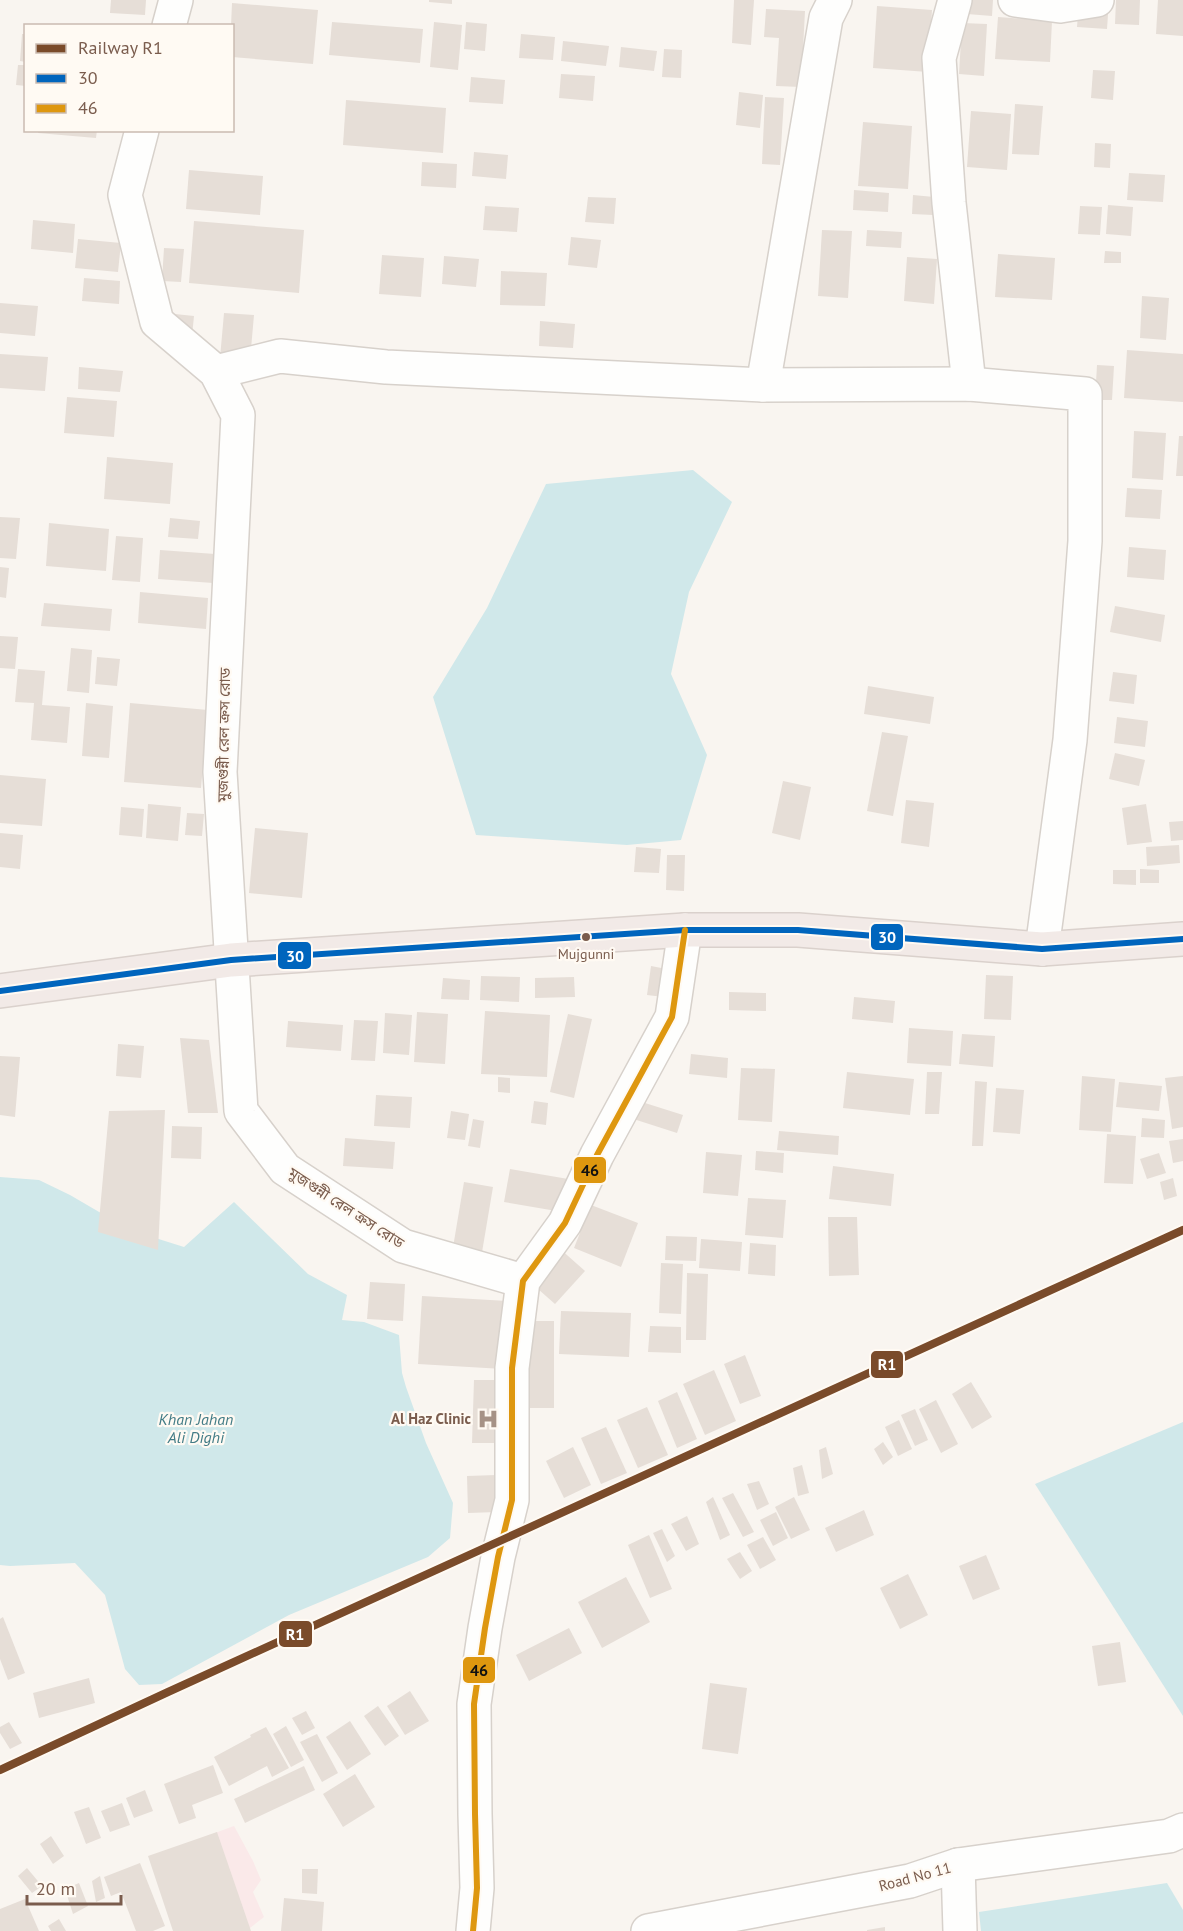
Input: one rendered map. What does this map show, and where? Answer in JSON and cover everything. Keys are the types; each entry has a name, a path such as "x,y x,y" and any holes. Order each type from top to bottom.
{"highway":[{"path":"0,991 231,960 685,930 798,930 1042,949 1183,939"}],"street":[{"path":"170,24 176,0"},
{"path":"763,386 826,18 835,0"},
{"path":"955,0 939,58 949,203 969,384"},
{"path":"1015,0 1060,6 1097,0"},
{"name":"মুজগুন্নী রেল ক্রস রোড","path":"141,132 125,195 157,322 216,372 238,415 220,772 241,1110 285,1169 404,1246 523,1281"},
{"path":"216,372 280,356 386,367 763,386 969,384 1085,394 1085,541 1070,740 1042,949"},
{"path":"473,1931 477,1888 474,1704 498,1557 512,1500 512,1368 523,1281 566,1223 597,1155 672,1017 685,930"},
{"name":"Road No 11","path":"648,1931 910,1881 958,1865 1178,1841"},
{"path":"958,1865 960,1931"}],"shaded area":[{"path":"234,1826 261,1880 253,1892 264,1917 250,1928 234,1924 204,1837"}],"water":[{"path":"693,470 732,502 689,592 671,674 707,755 681,840 627,845 476,835 433,697 487,608 546,484"},
{"name":"Khan Jahan Ali Dighi","path":"0,1177 39,1180 130,1230 184,1247 234,1202 308,1274 347,1295 342,1320 364,1322 399,1335 402,1373 406,1387 426,1443 453,1503 450,1538 428,1557 289,1615 162,1684 139,1685 125,1669 105,1595 75,1563 0,1565"},
{"path":"1183,1422 1183,1716 1035,1484"},
{"path":"1167,1883 1183,1910 1183,1931 981,1931 979,1912"}],"building":[{"path":"111,0 146,0 145,15 110,13"},
{"path":"429,0 452,0 452,4 429,2"},
{"path":"734,0 754,0 751,45 732,43"},
{"path":"967,0 993,0 992,16 967,14"},
{"path":"1079,0 1109,0 1107,29 1077,27"},
{"path":"1116,0 1140,0 1139,25 1115,24"},
{"path":"1158,0 1183,0 1183,36 1156,34"},
{"path":"232,3 318,10 313,64 234,57 234,24 231,24"},
{"path":"877,6 932,10 928,72 873,68"},
{"path":"766,9 805,11 801,87 776,86 779,38 764,37"},
{"path":"998,17 1052,21 1050,62 995,59"},
{"path":"332,22 423,29 420,63 329,55"},
{"path":"434,22 462,25 458,70 430,67"},
{"path":"466,22 487,24 485,51 464,49"},
{"path":"962,23 987,24 984,76 959,74"},
{"path":"22,34 24,34 24,62 20,61"},
{"path":"521,34 555,37 553,60 519,58"},
{"path":"563,41 609,46 606,66 561,61"},
{"path":"621,47 657,51 654,71 619,67"},
{"path":"664,49 682,50 681,78 662,77"},
{"path":"18,65 24,65 24,86 16,85"},
{"path":"1093,70 1115,71 1113,100 1091,98"},
{"path":"561,74 595,76 593,101 559,98"},
{"path":"471,77 505,80 503,104 469,102"},
{"path":"739,92 763,95 760,128 736,125"},
{"path":"765,97 784,98 780,165 762,164"},
{"path":"346,100 446,108 443,153 343,145"},
{"path":"1015,104 1043,106 1039,155 1012,154"},
{"path":"971,111 1011,114 1007,170 967,167"},
{"path":"863,122 912,126 908,189 858,186"},
{"path":"38,132 97,132 96,138"},
{"path":"1095,143 1111,144 1110,168 1094,167"},
{"path":"474,152 508,155 506,179 472,176"},
{"path":"422,162 457,164 456,188 421,186"},
{"path":"189,170 263,176 260,215 186,209"},
{"path":"1129,173 1165,175 1163,202 1127,200"},
{"path":"854,190 889,193 888,212 853,210"},
{"path":"913,195 934,197 933,215 912,214"},
{"path":"588,197 616,198 614,224 585,222"},
{"path":"1108,205 1133,207 1131,236 1106,234"},
{"path":"485,206 519,208 517,232 483,230"},
{"path":"1080,206 1102,207 1100,235 1078,234"},
{"path":"33,220 75,224 73,253 31,249"},
{"path":"194,221 304,230 299,293 189,283"},
{"path":"822,230 852,231 848,298 818,296"},
{"path":"867,230 902,232 901,248 866,246"},
{"path":"571,237 601,240 597,268 568,265"},
{"path":"78,239 121,243 118,272 75,268"},
{"path":"164,248 184,249 181,282 162,281"},
{"path":"1105,251 1121,252 1121,263 1104,263"},
{"path":"998,254 1055,258 1052,300 995,297"},
{"path":"382,255 424,258 421,297 379,294"},
{"path":"444,256 479,259 476,287 442,284"},
{"path":"907,257 937,259 934,304 904,301"},
{"path":"501,271 547,273 545,306 500,305"},
{"path":"84,278 120,281 119,304 82,301"},
{"path":"1142,296 1169,298 1166,340 1140,338"},
{"path":"0,303 38,306 35,336 0,333"},
{"path":"224,313 254,315 250,360 220,358"},
{"path":"175,314 194,316 192,336 174,335"},
{"path":"540,321 575,324 573,348 539,346"},
{"path":"1127,350 1183,354 1183,402 1124,398"},
{"path":"0,354 48,357 45,391 0,388"},
{"path":"1097,365 1114,366 1112,400 1095,400"},
{"path":"79,367 123,371 120,392 78,389"},
{"path":"67,397 117,401 114,437 64,433"},
{"path":"1134,431 1166,433 1163,480 1132,478"},
{"path":"1179,436 1183,436 1183,476 1176,476"},
{"path":"107,457 173,463 170,504 104,499"},
{"path":"1127,488 1162,490 1160,519 1125,517"},
{"path":"0,517 20,518 16,559 0,558"},
{"path":"170,518 200,521 198,539 168,537"},
{"path":"49,523 109,529 106,571 46,566"},
{"path":"116,536 143,538 140,582 112,580"},
{"path":"1129,547 1166,550 1164,580 1127,577"},
{"path":"160,550 215,554 213,583 158,579"},
{"path":"0,567 9,568 6,598 0,597"},
{"path":"140,592 208,598 206,629 138,623"},
{"path":"44,603 112,609 110,631 41,626"},
{"path":"1115,606 1165,615 1161,642 1110,632"},
{"path":"0,636 18,637 15,669 0,668"},
{"path":"71,648 92,650 89,693 67,691"},
{"path":"97,657 120,659 117,686 95,684"},
{"path":"18,669 45,671 42,705 70,707 67,743 31,740 34,703 15,702"},
{"path":"1113,672 1137,675 1134,704 1109,701"},
{"path":"868,686 934,697 930,724 864,714"},
{"path":"86,703 113,706 109,758 82,756"},
{"path":"130,703 208,710 201,788 124,782"},
{"path":"1117,717 1148,721 1145,747 1114,743"},
{"path":"882,732 908,736 893,816 867,811"},
{"path":"1115,753 1145,760 1139,786 1109,779"},
{"path":"0,775 46,779 42,826 0,823"},
{"path":"783,781 811,787 800,840 772,833"},
{"path":"906,800 934,803 929,847 901,843"},
{"path":"148,804 181,807 178,841 146,838"},
{"path":"1146,804 1152,842 1127,845 1122,808"},
{"path":"121,807 144,809 142,837 119,835"},
{"path":"187,813 204,814 202,836 185,835"},
{"path":"1183,821 1183,840 1171,841 1169,822"},
{"path":"255,828 308,833 302,898 249,893"},
{"path":"0,833 23,835 20,869 0,867"},
{"path":"1179,845 1180,863 1147,866 1146,847"},
{"path":"636,847 661,849 659,873 634,872"},
{"path":"667,855 685,855 684,891 666,890"},
{"path":"1140,869 1159,870 1159,883 1140,883"},
{"path":"1113,870 1136,870 1136,885 1113,884"},
{"path":"651,966 677,971 672,998 647,995"},
{"path":"986,975 1013,976 1011,1020 984,1019"},
{"path":"481,976 520,977 519,1002 480,1000"},
{"path":"574,977 575,997 535,998 535,978"},
{"path":"443,978 470,980 469,1000 441,999"},
{"path":"729,992 766,993 766,1011 729,1010"},
{"path":"854,997 895,1001 893,1023 852,1019"},
{"path":"485,1011 550,1015 547,1077 481,1074"},
{"path":"417,1012 448,1014 445,1064 414,1062"},
{"path":"385,1013 412,1015 409,1055 383,1053"},
{"path":"568,1014 592,1019 574,1098 550,1092"},
{"path":"354,1020 378,1021 375,1061 351,1060"},
{"path":"288,1021 343,1025 341,1051 286,1047"},
{"path":"909,1028 953,1031 951,1066 907,1063"},
{"path":"962,1034 995,1036 993,1067 959,1064"},
{"path":"180,1038 209,1040 218,1113 188,1113"},
{"path":"118,1044 144,1046 141,1078 116,1076"},
{"path":"691,1054 728,1058 727,1078 689,1074"},
{"path":"0,1056 20,1057 15,1117 0,1115"},
{"path":"741,1068 775,1069 772,1122 738,1120"},
{"path":"847,1072 914,1079 910,1115 843,1108"},
{"path":"927,1072 942,1072 939,1114 925,1114"},
{"path":"1082,1076 1115,1079 1111,1132 1079,1130"},
{"path":"1183,1076 1183,1127 1172,1129 1165,1078"},
{"path":"498,1077 510,1078 510,1093 498,1092"},
{"path":"975,1081 987,1082 983,1146 972,1146"},
{"path":"1119,1082 1162,1086 1159,1111 1116,1107"},
{"path":"996,1088 1024,1090 1020,1134 993,1132"},
{"path":"376,1095 412,1097 410,1128 374,1126"},
{"path":"626,1097 683,1115 677,1133 621,1115"},
{"path":"534,1101 548,1103 546,1125 531,1123"},
{"path":"165,1110 158,1250 98,1232 109,1111"},
{"path":"451,1111 469,1114 465,1140 447,1138"},
{"path":"1142,1118 1165,1120 1164,1138 1141,1137"},
{"path":"473,1119 484,1121 480,1148 468,1146"},
{"path":"172,1126 202,1127 201,1159 171,1158"},
{"path":"779,1131 839,1136 838,1155 777,1150"},
{"path":"1107,1134 1136,1136 1133,1184 1104,1183"},
{"path":"345,1138 395,1142 393,1169 343,1166"},
{"path":"1183,1139 1183,1161 1173,1163 1169,1141"},
{"path":"756,1151 784,1153 783,1173 755,1170"},
{"path":"706,1152 742,1155 738,1196 703,1193"},
{"path":"1159,1153 1166,1173 1147,1179 1140,1159"},
{"path":"833,1166 894,1174 891,1206 829,1199"},
{"path":"510,1169 574,1180 568,1213 504,1202"},
{"path":"1173,1178 1177,1196 1164,1200 1160,1182"},
{"path":"464,1182 493,1187 479,1270 450,1265"},
{"path":"748,1198 786,1200 783,1238 745,1235"},
{"path":"591,1205 638,1223 621,1267 574,1248"},
{"path":"828,1217 857,1217 859,1275 829,1276"},
{"path":"666,1236 697,1237 696,1261 665,1260"},
{"path":"701,1239 742,1242 740,1271 699,1268"},
{"path":"750,1243 776,1245 775,1276 748,1274"},
{"path":"559,1248 585,1271 555,1304 529,1281"},
{"path":"661,1263 683,1264 681,1314 659,1313"},
{"path":"687,1273 708,1274 706,1340 686,1340"},
{"path":"370,1282 405,1284 403,1321 367,1319"},
{"path":"422,1296 507,1301 503,1369 418,1364"},
{"path":"561,1311 631,1313 629,1357 559,1354"},
{"path":"525,1321 554,1321 554,1408 525,1408"},
{"path":"650,1326 681,1327 681,1353 648,1352"},
{"path":"745,1355 761,1396 740,1404 724,1364"},
{"path":"714,1370 736,1421 705,1435 683,1384"},
{"path":"474,1380 505,1380 504,1443 472,1443"},
{"path":"971,1382 992,1417 972,1429 952,1394"},
{"path":"677,1392 697,1439 677,1448 658,1401"},
{"path":"936,1400 958,1444 941,1453 919,1409"},
{"path":"647,1407 668,1455 638,1468 617,1420"},
{"path":"915,1409 928,1440 915,1446 901,1415"},
{"path":"899,1420 912,1449 898,1456 885,1427"},
{"path":"606,1427 627,1473 601,1484 581,1438"},
{"path":"883,1442 893,1457 883,1465 874,1449"},
{"path":"573,1447 591,1485 564,1498 546,1461"},
{"path":"826,1447 833,1474 822,1479 819,1450"},
{"path":"802,1465 809,1493 798,1496 793,1468"},
{"path":"496,1475 497,1512 468,1513 467,1476"},
{"path":"759,1481 769,1504 757,1510 747,1484"},
{"path":"733,1493 754,1532 743,1537 722,1498"},
{"path":"713,1497 730,1535 720,1540 706,1502"},
{"path":"794,1497 810,1530 791,1539 775,1507"},
{"path":"864,1510 874,1535 836,1552 825,1528"},
{"path":"776,1512 788,1538 773,1546 760,1520"},
{"path":"687,1516 699,1544 686,1551 671,1524"},
{"path":"662,1529 675,1556 667,1562 653,1533"},
{"path":"649,1535 672,1589 650,1598 628,1545"},
{"path":"763,1537 776,1560 760,1569 747,1545"},
{"path":"740,1552 752,1571 740,1579 727,1559"},
{"path":"986,1555 1000,1589 973,1600 959,1566"},
{"path":"908,1574 928,1615 900,1629 880,1588"},
{"path":"626,1577 650,1622 602,1648 578,1602"},
{"path":"3,1617 25,1673 8,1680 0,1659 0,1619"},
{"path":"569,1628 582,1653 529,1681 516,1655"},
{"path":"1120,1642 1126,1682 1098,1686 1092,1646"},
{"path":"89,1678 95,1703 39,1718 33,1693"},
{"path":"710,1683 747,1688 738,1754 702,1749"},
{"path":"410,1691 429,1721 405,1735 387,1706"},
{"path":"378,1706 399,1736 385,1746 364,1716"},
{"path":"306,1711 315,1728 302,1735 292,1718"},
{"path":"350,1721 371,1754 347,1770 326,1737"},
{"path":"9,1722 22,1743 10,1749 0,1733 0,1727"},
{"path":"286,1726 304,1760 291,1767 273,1734"},
{"path":"266,1727 289,1768 272,1777 267,1766 229,1786 214,1757"},
{"path":"317,1734 338,1773 322,1782 300,1742"},
{"path":"213,1765 223,1793 192,1805 196,1818 179,1824 164,1784"},
{"path":"304,1766 315,1790 245,1823 234,1799"},
{"path":"355,1774 375,1807 343,1827 323,1794"},
{"path":"145,1790 153,1811 134,1818 126,1798"},
{"path":"122,1803 130,1825 110,1832 101,1811"},
{"path":"89,1807 101,1838 86,1844 74,1812"},
{"path":"217,1832 251,1931 173,1931 148,1856"},
{"path":"51,1836 64,1856 53,1864 40,1844"},
{"path":"140,1863 165,1926 153,1931 136,1931 121,1892 111,1896 104,1877"},
{"path":"27,1868 42,1886 32,1893 18,1876"},
{"path":"302,1869 318,1869 317,1894 302,1893"},
{"path":"100,1876 105,1898 96,1902 92,1881"},
{"path":"79,1883 88,1906 73,1914 65,1889"},
{"path":"284,1898 324,1902 322,1931 281,1931"},
{"path":"25,1899 39,1931 0,1931 0,1909"},
{"path":"59,1919 66,1931 51,1931 48,1926"},
{"path":"885,1927 885,1931 867,1931 867,1930"}],"rail line":[{"name":"R1","path":"0,1770 1183,1230"}],"transit line":[{"name":"30","path":"0,991 231,960 685,930 798,930 1042,949 1183,939"},
{"name":"46","path":"473,1931 477,1888 474,1704 498,1557 512,1500 512,1368 523,1281 565,1223 597,1155 672,1017 685,930"}],"place":[{"name":"Mujgunni","path":"586,937"},
{"name":"Al Haz Clinic","path":"488,1419"}]}
